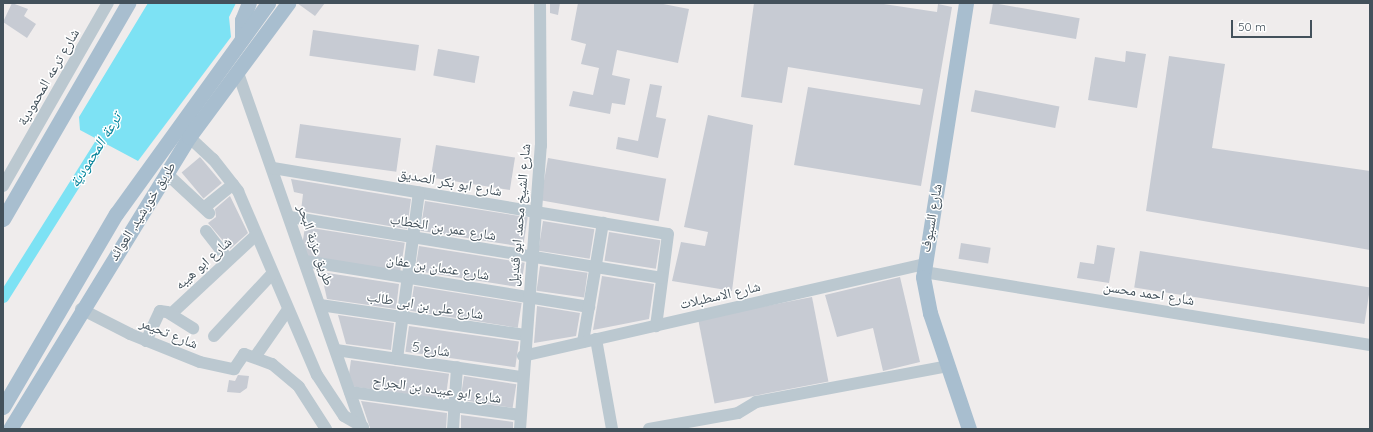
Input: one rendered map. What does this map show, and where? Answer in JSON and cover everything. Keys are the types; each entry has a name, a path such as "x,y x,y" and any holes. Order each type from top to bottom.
{"main road":[{"path":"5,215 128,3"},
{"path":"242,39 242,20 249,3"},
{"name":"طريق خورشيد, العوائد","path":"3,407 116,214 268,3"},
{"name":"طريق خورشيد, العوائد","path":"10,429 81,309 189,137 238,73 288,3"},
{"name":"شارع السيوف","path":"966,3 924,268 930,313 969,429"}],"street":[{"name":"شارع ترعه المحمودية","path":"3,186 108,3"},
{"name":"شارع الشيخ محمد ابو قنديل","path":"520,429 527,297 542,126 540,3"},
{"name":"طريق عزبة البحر","path":"238,73 290,217 361,428"},
{"name":"طريق عزبة البحر","path":"189,137 233,184 256,235 287,311 317,375 344,416 361,428"},
{"name":"شارع ابو بكر الصديق","path":"273,168 668,234 662,278"},
{"path":"166,173 207,210 233,184"},
{"path":"397,359 420,192"},
{"name":"شارع عمر بن الخطاب","path":"290,217 662,278"},
{"path":"583,342 603,224"},
{"path":"206,232 228,259"},
{"name":"شارع ابو هيبه","path":"171,314 228,259 256,235"},
{"name":"شارع عثمان بن عفان","path":"305,261 589,307"},
{"name":"شارع الاسطبلات","path":"523,356 924,268"},
{"name":"شارع احمد محسن","path":"924,268 1370,345"},
{"path":"214,336 272,274"},
{"path":"656,326 662,278"},
{"name":"شارع على بن ابى طالب","path":"320,304 525,335"},
{"name":"شارع تحيمر","path":"81,309 146,341 200,362 234,370 242,355 255,357"},
{"path":"146,341 160,311 171,314 193,328"},
{"path":"287,311 255,357 285,373 312,404 326,429"},
{"path":"596,339 612,429"},
{"name":"شارع 5","path":"336,350 522,376"},
{"path":"650,429 738,413 756,402 948,366"},
{"path":"453,429 457,367"},
{"name":"شارع ابو عبيده بن الجراح","path":"350,392 520,415"}],"water":[{"path":"148,3 236,3 229,17 231,37 138,161 80,130 79,117"}],"building":[{"path":"12,3 28,9 24,16 36,24 27,38 3,22"},
{"path":"297,3 325,3 315,16"},
{"path":"550,3 560,3 558,15 550,13"},
{"path":"578,3 658,3 689,9 678,63 617,50 612,75 630,79 625,105 612,103 610,114 569,106 573,91 593,95 599,68 581,64 586,44 571,40"},
{"path":"754,3 877,3 937,12 938,4 952,7 921,186 794,165 808,87 920,105 923,89 788,67 782,103 741,97"},
{"path":"993,3 1080,18 1076,39 989,24"},
{"path":"313,30 419,45 415,71 309,56"},
{"path":"438,49 479,56 475,83 433,76"},
{"path":"1126,51 1146,54 1137,108 1088,100 1095,57 1125,62"},
{"path":"1169,56 1225,64 1212,148 1370,171 1370,250 1146,211"},
{"path":"650,84 662,86 656,117 666,119 658,158 616,149 618,137 638,141"},
{"path":"975,90 1059,106 1055,128 971,112"},
{"path":"708,115 753,125 732,291 672,281 681,242 705,246 708,232 684,227"},
{"path":"300,124 401,138 396,172 295,158"},
{"path":"436,145 515,158 510,190 431,178"},
{"path":"200,157 222,183 203,198 182,172"},
{"path":"548,158 666,179 659,221 541,200"},
{"path":"291,179 411,199 407,229 301,211 303,194 294,192"},
{"path":"230,196 248,233 230,249 208,223 216,217 215,209"},
{"path":"425,201 528,217 523,247 420,231"},
{"path":"543,221 594,229 590,259 538,251"},
{"path":"305,227 405,243 400,271 300,256"},
{"path":"609,232 660,240 656,269 604,261"},
{"path":"961,243 991,248 988,263 958,259"},
{"path":"1097,245 1115,248 1109,283 1077,278 1080,262 1094,264"},
{"path":"419,246 525,263 521,287 415,271"},
{"path":"1140,251 1370,287 1364,324 1134,288"},
{"path":"540,266 588,273 584,297 537,291"},
{"path":"321,272 399,284 396,309 327,299"},
{"path":"602,276 654,284 649,319 593,330"},
{"path":"900,277 920,362 883,371 873,328 837,337 825,295"},
{"path":"414,286 522,303 518,328 410,311"},
{"path":"812,297 828,381 715,404 698,319"},
{"path":"537,306 580,313 576,336 534,343"},
{"path":"338,315 394,323 391,350 346,344"},
{"path":"409,326 519,341 515,367 405,352"},
{"path":"351,360 449,374 445,400 347,386"},
{"path":"238,375 249,376 247,388 240,393 227,392 229,380 235,381"},
{"path":"464,376 516,384 513,408 460,400"},
{"path":"361,401 447,413 446,429 370,428"},
{"path":"461,415 513,422 513,429 461,429"}],"waterway":[{"name":"ترعة المحمودية","path":"3,297 108,130"}]}
